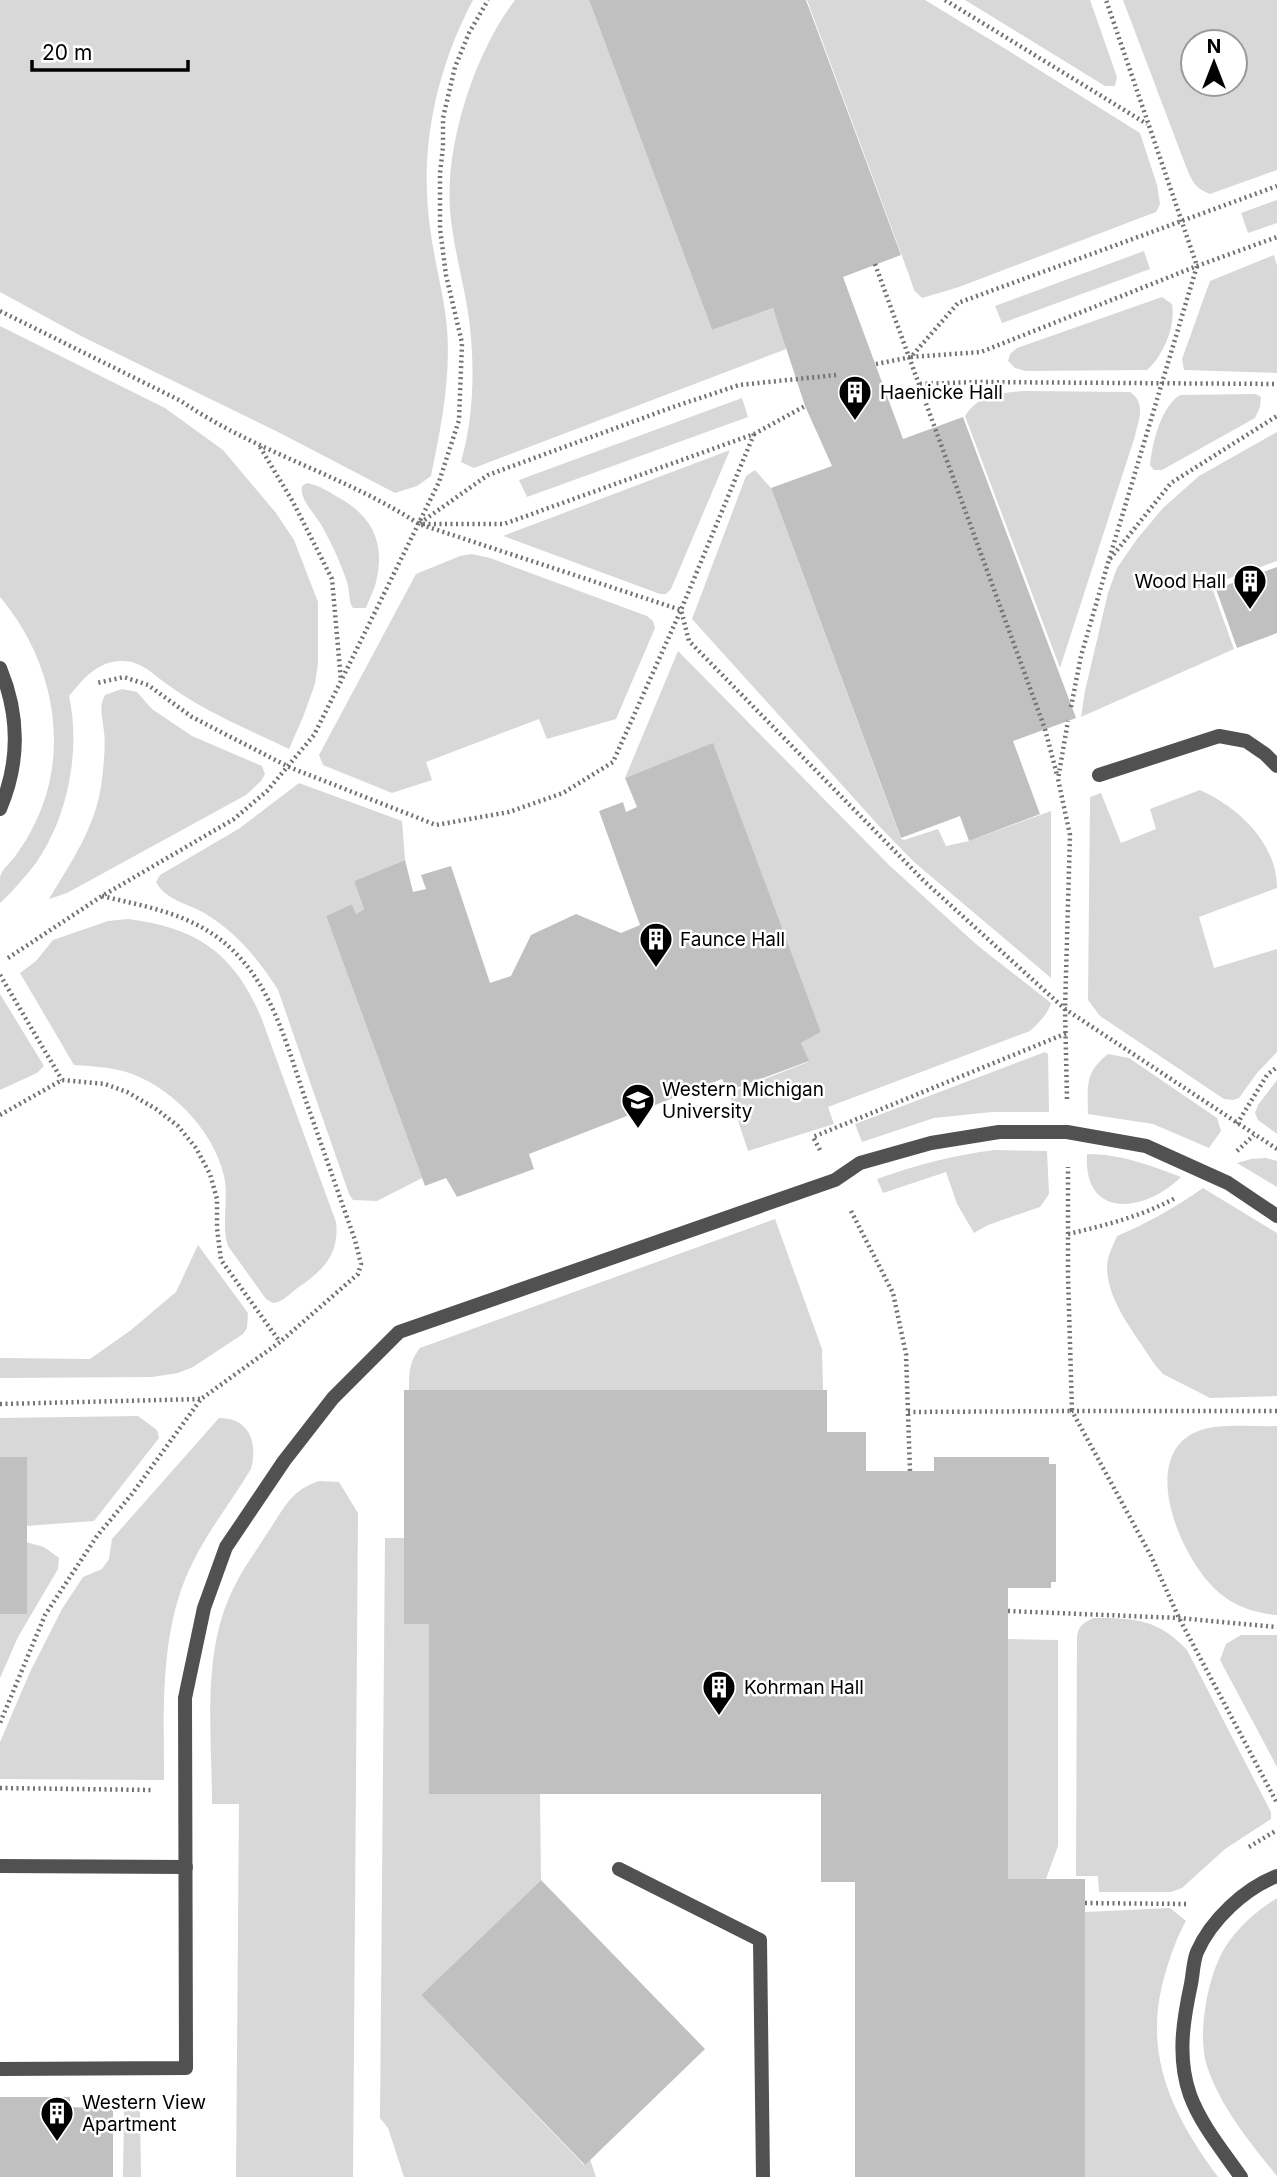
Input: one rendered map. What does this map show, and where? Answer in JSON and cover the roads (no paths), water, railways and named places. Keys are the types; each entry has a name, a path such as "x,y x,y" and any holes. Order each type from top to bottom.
{"street":[{"path":"0,668 16,723 16,749 9,786 0,809"},
{"path":"1099,775 1219,736 1246,741 1277,766"},
{"path":"0,2069 186,2068 185,1698 204,1608 226,1547 284,1461 333,1398 399,1332 835,1180 860,1163 931,1143 999,1132 1067,1132 1146,1146 1228,1183 1277,1216"},
{"path":"0,1866 186,1867"},
{"path":"619,1869 760,1940 763,2177"},
{"path":"1241,2177 1201,2119 1191,2096 1183,2072 1185,2010 1197,1953 1213,1926 1239,1899 1277,1876"}],"place":[{"name":"Haenicke Hall","path":"855,422"},
{"name":"Wood Hall","path":"1250,611"},
{"name":"Faunce Hall","path":"656,969"},
{"name":"Western Michigan University","path":"638,1130"},
{"name":"Kohrman Hall","path":"719,1717"},
{"name":"Western View Apartment","path":"57,2143"}]}
